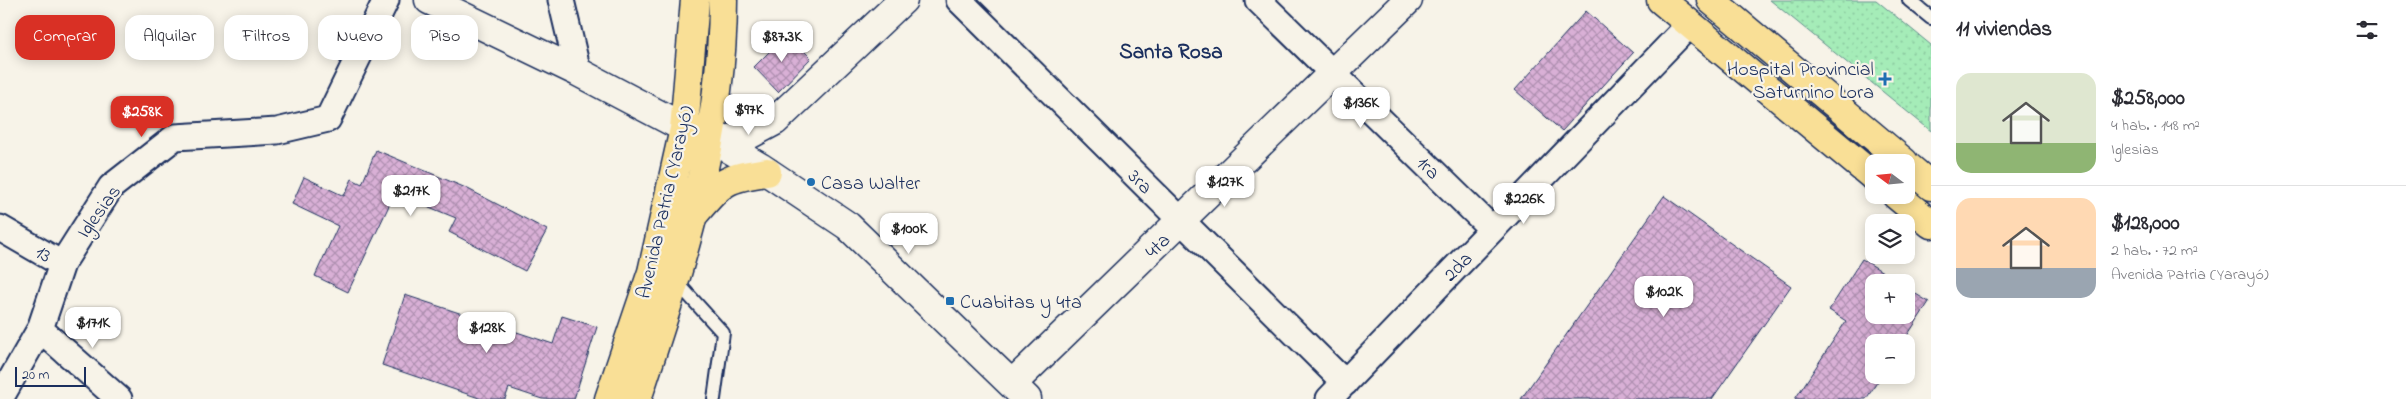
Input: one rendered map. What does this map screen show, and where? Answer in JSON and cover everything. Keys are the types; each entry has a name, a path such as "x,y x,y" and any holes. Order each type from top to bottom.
{"main road":[{"name":"Avenida Patria (Yarayó)","path":"637,399 664,276 684,129 695,0"},
{"name":"Avenida Patria (Yarayó)","path":"609,399 691,218 710,142 718,93 723,0"},
{"path":"1661,0 1865,170"},
{"path":"1711,0 1893,154"},
{"path":"691,218 720,185 738,176 767,172"},
{"path":"1915,172 1931,186"},
{"path":"1907,204 1931,224"}],"street":[{"name":"Iglesias","path":"0,399 40,329 62,264 111,187 175,137 277,131 328,119 386,0"},
{"path":"429,0 578,72 710,142 726,147 767,172 848,226 1020,392"},
{"path":"561,0 578,72"},
{"path":"710,142 747,136 775,121 903,0"},
{"name":"3ra","path":"959,0 1182,221 1337,391"},
{"name":"1ra","path":"1258,0 1492,229"},
{"name":"4ta","path":"1020,392 1182,221 1408,0"},
{"name":"2da","path":"1337,391 1690,24"},
{"name":"13","path":"0,228 62,264"},
{"path":"40,329 119,399"}],"lane":[{"path":"1910,0 1931,18"},
{"path":"664,276 723,333 714,399"}],"green space":[{"name":"Hospital Provincial Saturnino Lora","path":"1770,0 1876,0 1931,45 1931,131"}],"building":[{"path":"1586,11 1633,53 1562,131 1515,90"},
{"path":"787,34 811,58 778,92 754,67"},
{"path":"376,150 466,188 547,230 525,271 449,232 456,218 395,193 348,292 315,276 338,226 292,204 304,177 344,196 352,179 362,184"},
{"path":"1664,196 1791,286 1712,399 1521,399"},
{"path":"1862,259 1865,261 1865,264 1870,264 1886,274 1865,274 1865,324 1915,324 1908,334 1865,334 1865,384 1876,384 1866,399 1795,399 1846,321 1829,310"},
{"path":"1915,293 1929,302 1915,324"},
{"path":"405,295 553,344 562,316 597,327 574,399 542,399 509,388 505,399 482,399 382,365"}],"place":[{"name":"Hospital Provincial Saturnino Lora","path":"1885,79"},
{"name":"Casa Walter","path":"811,182"},
{"name":"Cuabitas y 4ta","path":"950,301"}],"district":[{"name":"Santa Rosa","path":"1171,51"}]}
